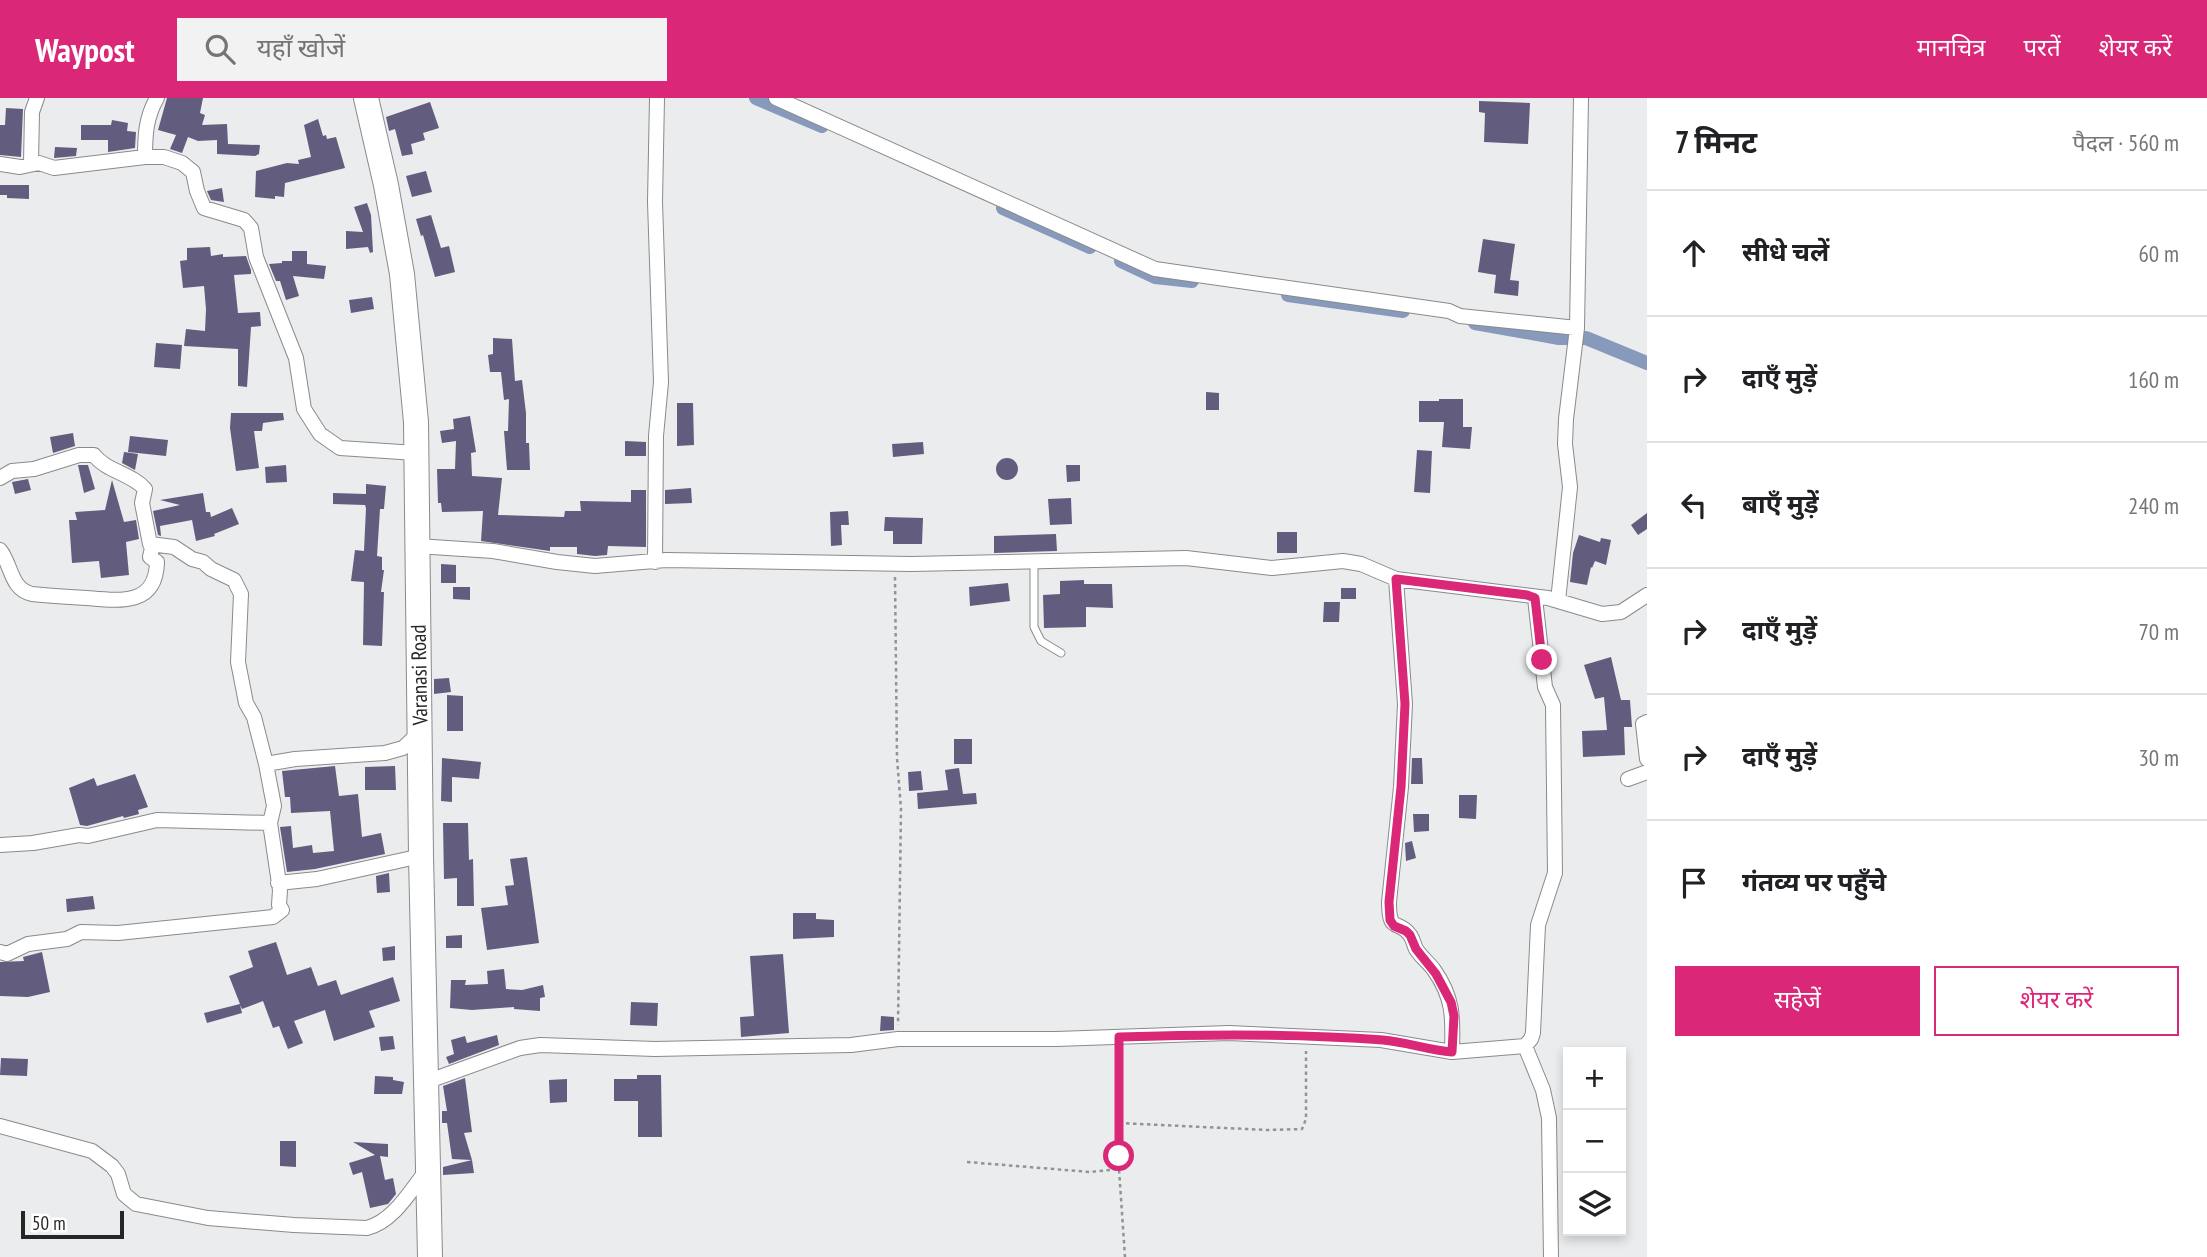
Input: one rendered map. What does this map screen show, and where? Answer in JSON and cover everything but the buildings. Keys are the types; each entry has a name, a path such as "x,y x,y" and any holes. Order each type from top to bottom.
{"highway":[{"name":"Varanasi Road","path":"366,98 386,185 402,274 413,383 430,1257"}],"street":[{"path":"31,163 31,120 37,98"},
{"path":"145,157 147,123 158,98"},
{"path":"655,562 656,436 661,382 655,202 657,98"},
{"path":"776,98 1155,269 1449,311 1460,316 1576,335"},
{"path":"1558,601 1570,487 1565,444 1566,406 1576,335 1581,98"},
{"path":"0,164 20,167 39,163 54,168 145,157 164,157 182,163 193,172 204,208 244,220 251,228 256,257 296,358 304,410 320,434 340,448 416,453"},
{"path":"0,478 12,471 34,469 79,455 94,455 105,465 139,482 145,489 142,503 152,548 150,557 157,562 155,578 144,593 136,598 118,601 26,593 16,584 0,550"},
{"path":"0,952 7,954 28,944 67,939 81,932 118,933 273,916 282,910 279,905 281,898 271,823 274,806 266,764 254,718 246,703 238,662 241,605 238,588 229,577 174,547 149,544"},
{"path":"417,546 493,551 575,565 666,560 895,563 1186,558 1272,568 1343,561 1361,564 1396,579 1527,595 1558,601 1589,612 1612,615 1647,595"},
{"path":"1396,579 1405,704 1401,787 1389,902 1390,920 1394,926 1410,935 1416,949 1436,974 1451,1002 1454,1016 1452,1052"},
{"path":"426,1083 531,1046 655,1049 851,1045 898,1039 1119,1037 1219,1033 1391,1041 1452,1052 1525,1045 1533,1033 1540,914 1555,873 1553,705 1545,687 1535,598"},
{"path":"1647,722 1643,724 1647,759"},
{"path":"266,764 385,753 402,748 420,732"},
{"path":"1628,779 1647,772"},
{"path":"0,845 88,836 157,820 271,823"},
{"path":"278,883 317,879 421,856"},
{"path":"1525,1045 1547,1104 1551,1257"},
{"path":"0,1126 92,1151 112,1166 118,1174 124,1194 136,1205 208,1218 294,1225 367,1227 389,1216 430,1166"}],"lane":[{"path":"1034,560 1034,627 1041,640 1061,653"}],"path":[{"path":"895,563 897,758 901,809 898,1039"},
{"path":"1119,1123 1267,1130 1302,1129 1306,1119 1305,1036"},
{"path":"1119,1037 1119,1169 1125,1257"},
{"path":"967,1162 1090,1172 1119,1169"}],"waterway":[{"path":"756,98 822,126"},
{"path":"1003,208 1090,247"},
{"path":"1121,261 1155,277 1192,281"},
{"path":"1288,295 1403,311"},
{"path":"1475,323 1559,338 1586,338 1647,363"}],"route":[{"path":"1119,1156 1119,1037 1261,1034 1391,1041 1452,1052 1454,1016 1451,1002 1433,968 1420,955 1410,935 1394,926 1390,920 1389,902 1401,787 1405,704 1396,579 1535,598 1542,660"}]}
